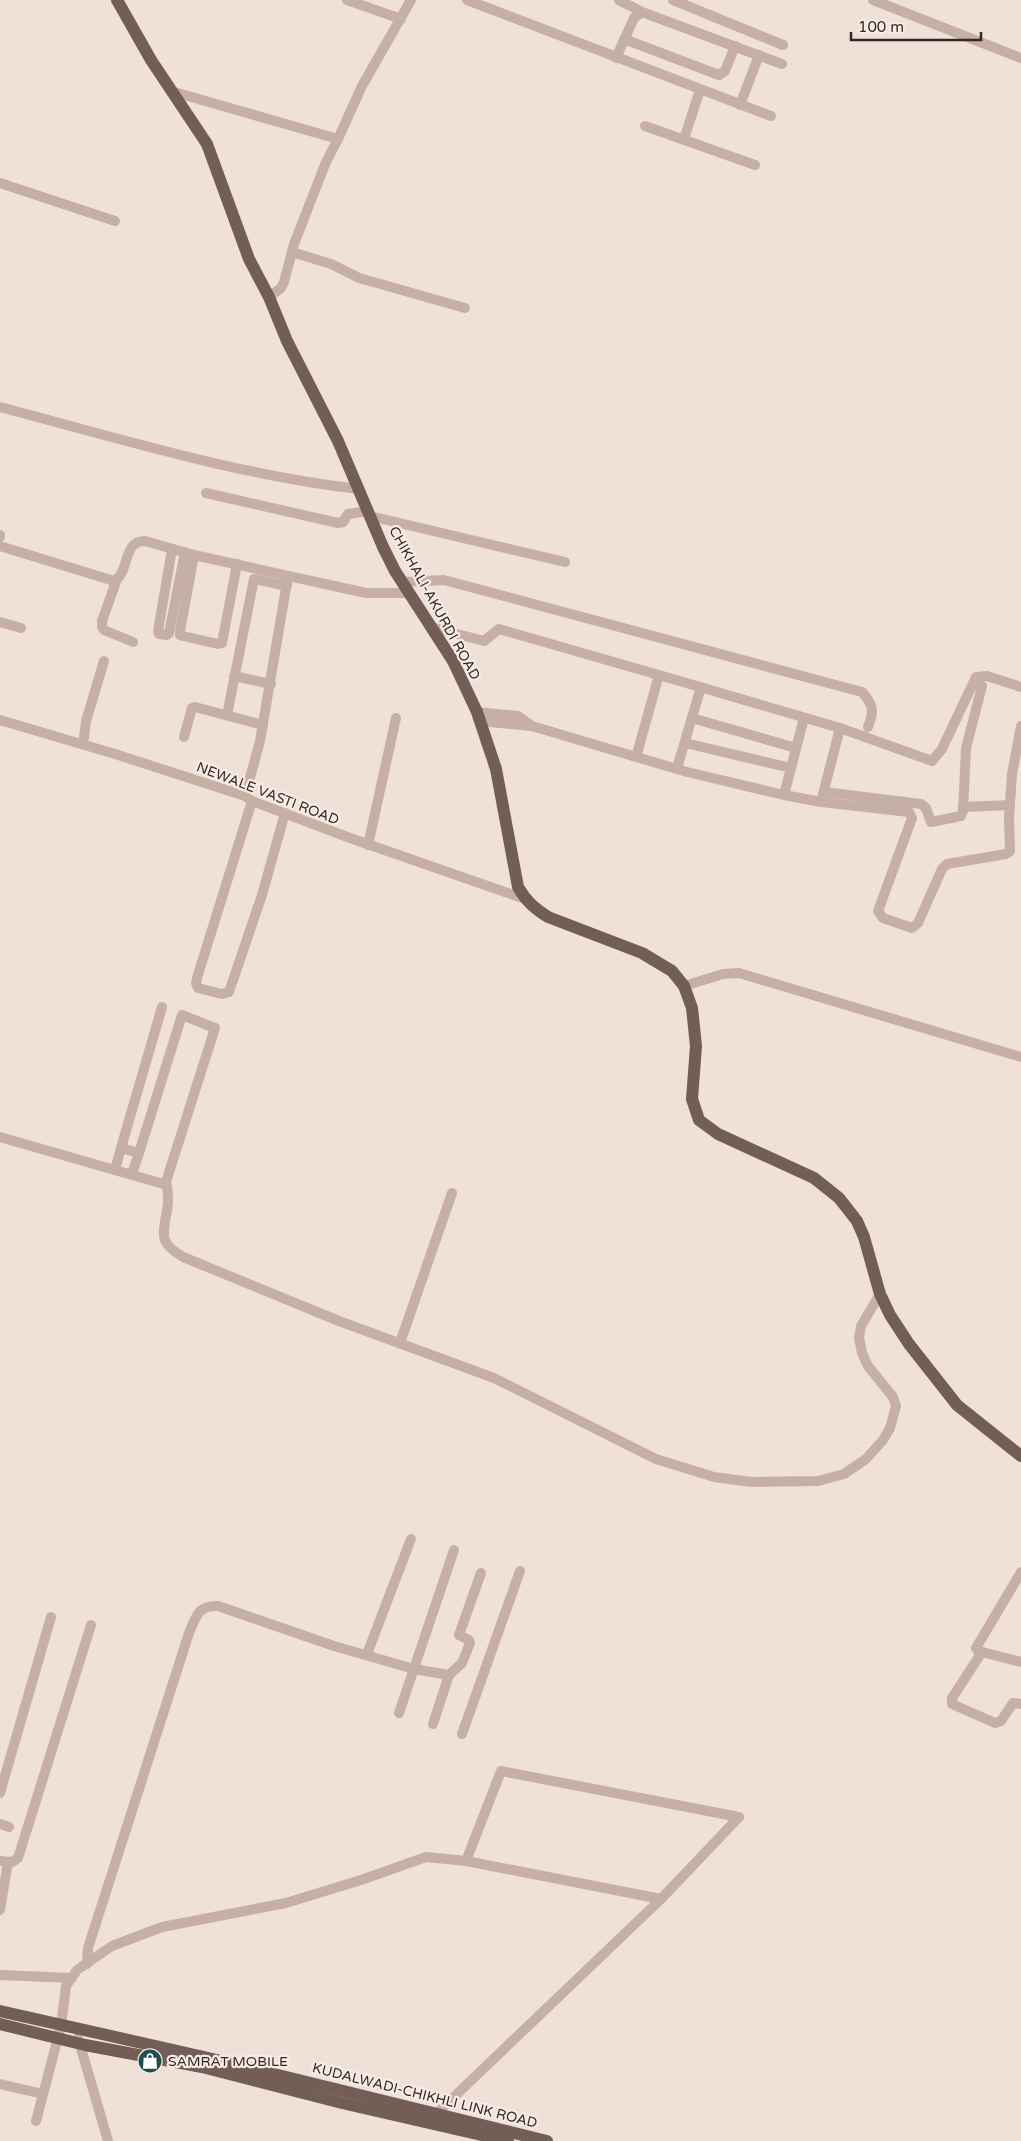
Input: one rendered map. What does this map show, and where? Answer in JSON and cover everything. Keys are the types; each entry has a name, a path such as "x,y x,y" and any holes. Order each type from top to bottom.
{"main road":[{"name":"CHIKHALI-AKURDI ROAD","path":"117,0 152,60 207,144 249,259 287,341 338,441 383,547 453,661 478,717 496,769 518,887 525,899"},
{"path":"525,899 534,908 555,920 657,961 672,971 689,994 695,1025 692,1099 699,1120 718,1134 814,1178 829,1188 857,1220 880,1294 896,1324 925,1367 957,1405 1021,1456"},
{"path":"0,2011 59,2032"},
{"path":"0,2024 59,2032"},
{"name":"KUDALWADI-CHIKHLI LINK ROAD","path":"59,2032 78,2030 204,2057 548,2141"},
{"name":"KUDALWADI-CHIKHLI LINK ROAD","path":"59,2032 82,2044 202,2067 342,2103 508,2141"}],"street":[{"path":"347,0 401,19"},
{"path":"268,297 280,288 284,282 292,252 326,162 362,86 411,0"},
{"path":"467,0 771,116"},
{"path":"619,0 642,12 782,64"},
{"path":"673,0 783,44"},
{"path":"873,0 1021,58"},
{"path":"616,58 634,18 642,12"},
{"path":"624,39 719,75 725,71 735,46"},
{"path":"740,105 759,56"},
{"path":"684,140 700,90"},
{"path":"174,92 338,139"},
{"path":"645,126 755,165"},
{"path":"0,183 115,221"},
{"path":"292,252 331,264 359,278 464,308"},
{"path":"0,407 194,458 315,484 359,489"},
{"path":"206,493 338,523 343,522 348,514 369,513 565,562"},
{"path":"133,642 104,630 102,628 102,621 132,545 139,541 237,564 288,581"},
{"path":"0,546 109,580 117,580"},
{"path":"172,549 159,634 166,635 169,633 189,554"},
{"path":"189,554 180,635 218,644 222,643 237,564"},
{"path":"227,716 254,579 288,581 366,593 407,588 444,580 862,692 870,700 873,710 868,727"},
{"path":"285,813 262,895 231,988 229,992 222,994 198,988 197,978 248,798 271,684 288,581"},
{"path":"0,622 21,628"},
{"path":"432,627 484,640 499,629 840,728 932,761 942,749 976,677 986,676 1021,686"},
{"path":"83,744 86,721 104,661"},
{"path":"636,757 659,675"},
{"path":"234,676 271,684"},
{"path":"824,792 921,804 926,808 931,822 961,816 964,807 966,748 982,686"},
{"path":"677,768 701,687"},
{"path":"184,737 192,708 263,725"},
{"path":"478,717 518,716 532,726 636,757 784,795 821,802 909,812 912,818 878,911 883,918 912,928 918,923 942,869 947,864 1006,854 1010,851 1012,774 1021,726"},
{"path":"368,845 396,718"},
{"path":"692,718 796,748"},
{"path":"784,795 804,718"},
{"name":"NEWALE VASTI ROAD","path":"0,720 83,744 248,798 368,845 525,899"},
{"path":"821,802 840,728"},
{"path":"685,743 791,768"},
{"path":"964,807 1010,804"},
{"path":"684,986 723,974 739,973 1021,1057"},
{"path":"115,1170 162,1007"},
{"path":"132,1174 182,1015 216,1028 165,1185 167,1186 168,1208 163,1229 165,1243 171,1250 183,1257 339,1321 494,1378 656,1459 714,1477 752,1482 818,1481 844,1474 859,1465 874,1450 890,1428 896,1406 893,1396 868,1366 862,1354 859,1338 861,1326 880,1294"},
{"path":"0,1136 165,1185"},
{"path":"121,1148 139,1153"},
{"path":"400,1343 452,1193"},
{"path":"367,1654 411,1538"},
{"path":"399,1713 454,1550"},
{"path":"462,1734 520,1571"},
{"path":"1021,1572 976,1648 982,1652 1021,1662"},
{"path":"433,1724 448,1675 462,1663 470,1643 469,1640 459,1635 481,1574"},
{"path":"87,1964 88,1948 189,1633 198,1613 210,1606 218,1606 267,1624 414,1669 448,1675"},
{"path":"0,1793 51,1617"},
{"path":"0,1910 4,1861 16,1861 18,1858 91,1625"},
{"path":"982,1652 952,1698 952,1704 995,1723 1001,1721 1013,1703 1021,1704"},
{"path":"436,2114 661,1899 739,1817 501,1771 466,1861"},
{"path":"36,2121 59,2032 64,1992 77,1970 112,1946 162,1927 286,1903 364,1879 426,1857 466,1861 661,1899"},
{"path":"0,1975 72,1978"},
{"path":"78,2030 108,2141"},
{"path":"0,2084 43,2094"}],"place":[{"name":"SAMRAT MOBILE","path":"150,2061"}]}
